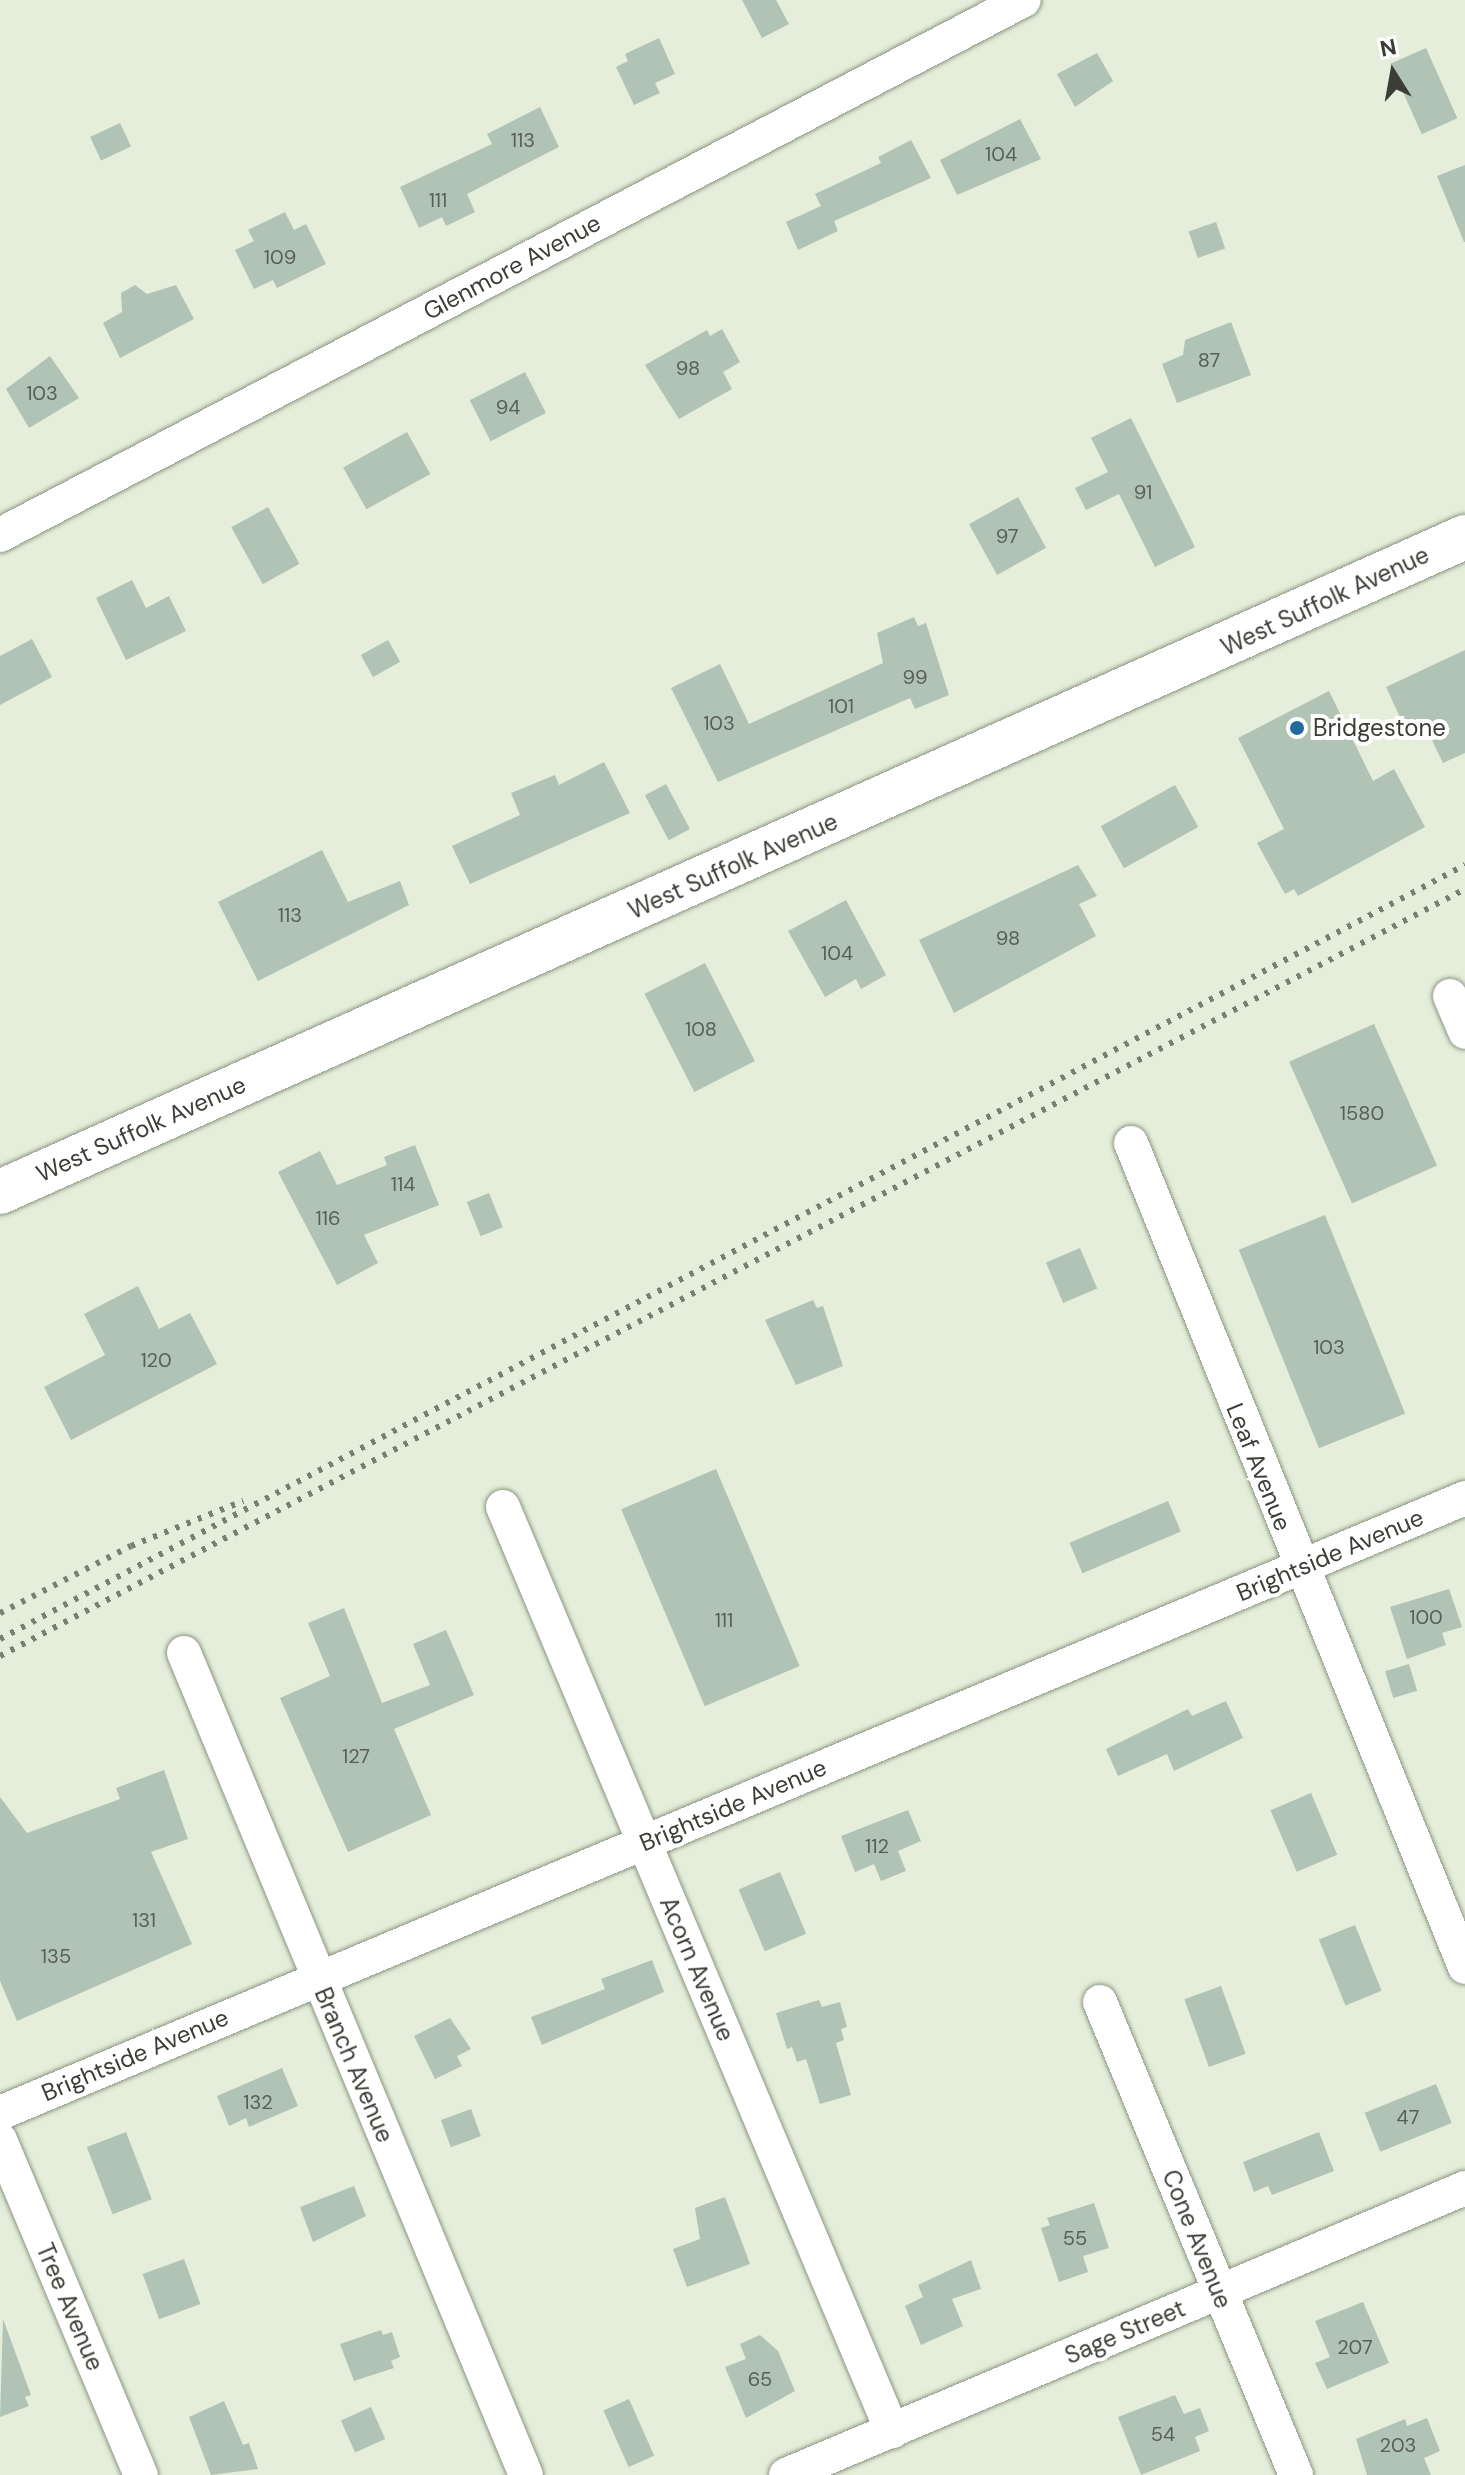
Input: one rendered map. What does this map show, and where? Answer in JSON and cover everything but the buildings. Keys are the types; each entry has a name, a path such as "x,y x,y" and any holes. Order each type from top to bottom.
{"main road":[{"name":"West Suffolk Avenue","path":"0,1192 1465,537"}],"street":[{"name":"Glenmore Avenue","path":"0,535 1024,0"},
{"path":"1450,996 1465,1032"},
{"name":"Leaf Avenue","path":"1131,1143 1299,1569 1465,1967"},
{"name":"Brightside Avenue","path":"0,2113 1465,1498"},
{"name":"Acorn Avenue","path":"503,1507 892,2431"},
{"name":"Branch Avenue","path":"184,1653 526,2475"},
{"name":"Cone Avenue","path":"1100,2002 1296,2475"},
{"name":"Tree Avenue","path":"0,2140 141,2475"},
{"name":"Sage Street","path":"786,2475 1465,2188"}],"railway":[{"path":"0,1639 1465,865"},
{"path":"0,1656 1465,889"},
{"path":"0,1613 131,1546 243,1501"}],"place":[{"name":"Bridgestone","path":"1297,728"}]}
